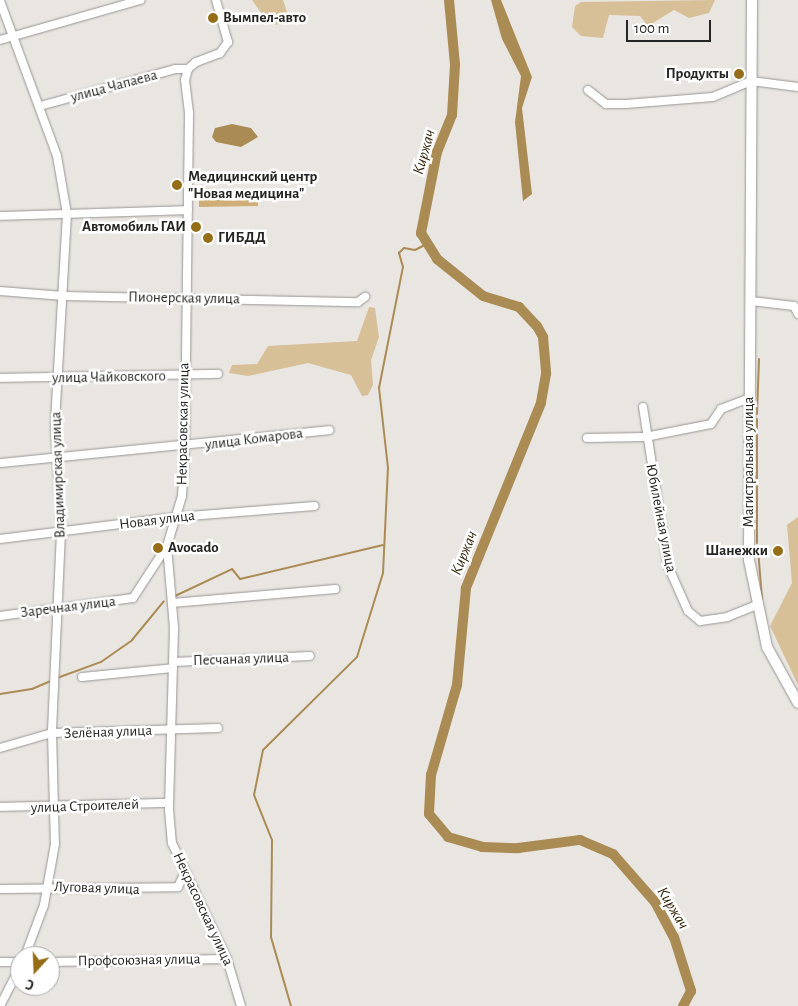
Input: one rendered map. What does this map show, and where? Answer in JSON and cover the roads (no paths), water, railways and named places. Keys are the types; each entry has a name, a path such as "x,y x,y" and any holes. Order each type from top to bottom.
{"main road":[{"name":"Магистральная улица","path":"752,0 752,301 749,560 767,646 798,703"}],"street":[{"path":"0,40 140,0"},
{"path":"188,69 220,53 228,42 216,0"},
{"name":"Владимирская улица","path":"0,1 11,38 40,106 57,156 67,214 64,296 59,308 55,424 59,458 62,532 60,609 52,733 55,844 49,886 28,946"},
{"name":"улица Чапаева","path":"40,106 175,69 188,69"},
{"name":"Некрасовская улица","path":"188,69 188,210 184,376 185,447 177,517 167,546 172,603 173,665 169,803 172,843 184,872 227,959 240,1006"},
{"path":"588,90 606,104 626,104 713,97 751,80 798,87"},
{"path":"0,216 188,210"},
{"name":"Пионерская улица","path":"0,291 64,296 358,302 365,296"},
{"path":"752,301 794,306 798,314"},
{"name":"улица Чайковского","path":"0,378 218,374"},
{"path":"586,438 645,437 711,424 721,409 750,398"},
{"name":"Юбилейная улица","path":"643,407 645,437 668,566 688,612 700,621 727,617 757,605"},
{"name":"улица Комарова","path":"0,464 185,447 329,430"},
{"name":"Новая улица","path":"0,538 177,517 315,506"},
{"name":"Заречная улица","path":"0,616 133,598 167,546"},
{"path":"172,603 334,589"},
{"name":"Песчаная улица","path":"82,676 173,665 310,656"},
{"name":"Зелёная улица","path":"0,748 52,733 218,728"},
{"name":"улица Строителей","path":"0,808 54,808 169,803"},
{"name":"Луговая улица","path":"0,889 49,886 178,887 184,872"},
{"name":"Профсоюзная улица","path":"60,962 227,959"},
{"path":"0,1006 10,986"}],"waterway":[{"name":"Киржач","path":"449,0 455,65 452,115 437,152 421,233 437,259 483,296 519,307 537,326 543,337 546,374 541,403 466,588 457,685 431,775 429,814 448,837 482,847 518,848 580,840 613,854 655,902 674,937 691,991 683,1006"},
{"path":"291,1006 271,937 272,840 254,795 263,750 357,657 383,573 388,468 379,388 403,267 399,253 404,248 415,250 425,245"},
{"path":"757,414 759,359"},
{"path":"757,419 757,543"},
{"path":"175,596 232,569 240,579 383,545"},
{"path":"758,549 762,599"},
{"path":"57,678 101,662 132,640 164,601"},
{"path":"0,694 32,689 51,681"}],"place":[{"name":"Вымпел-авто","path":"213,18"},
{"name":"Продукты","path":"739,74"},
{"name":"Медицинский центр \"Новая медицина\"","path":"177,185"},
{"name":"Автомобиль ГАИ","path":"196,227"},
{"name":"ГИБДД","path":"208,238"},
{"name":"Avocado","path":"158,548"},
{"name":"Шанежки","path":"778,551"}]}
